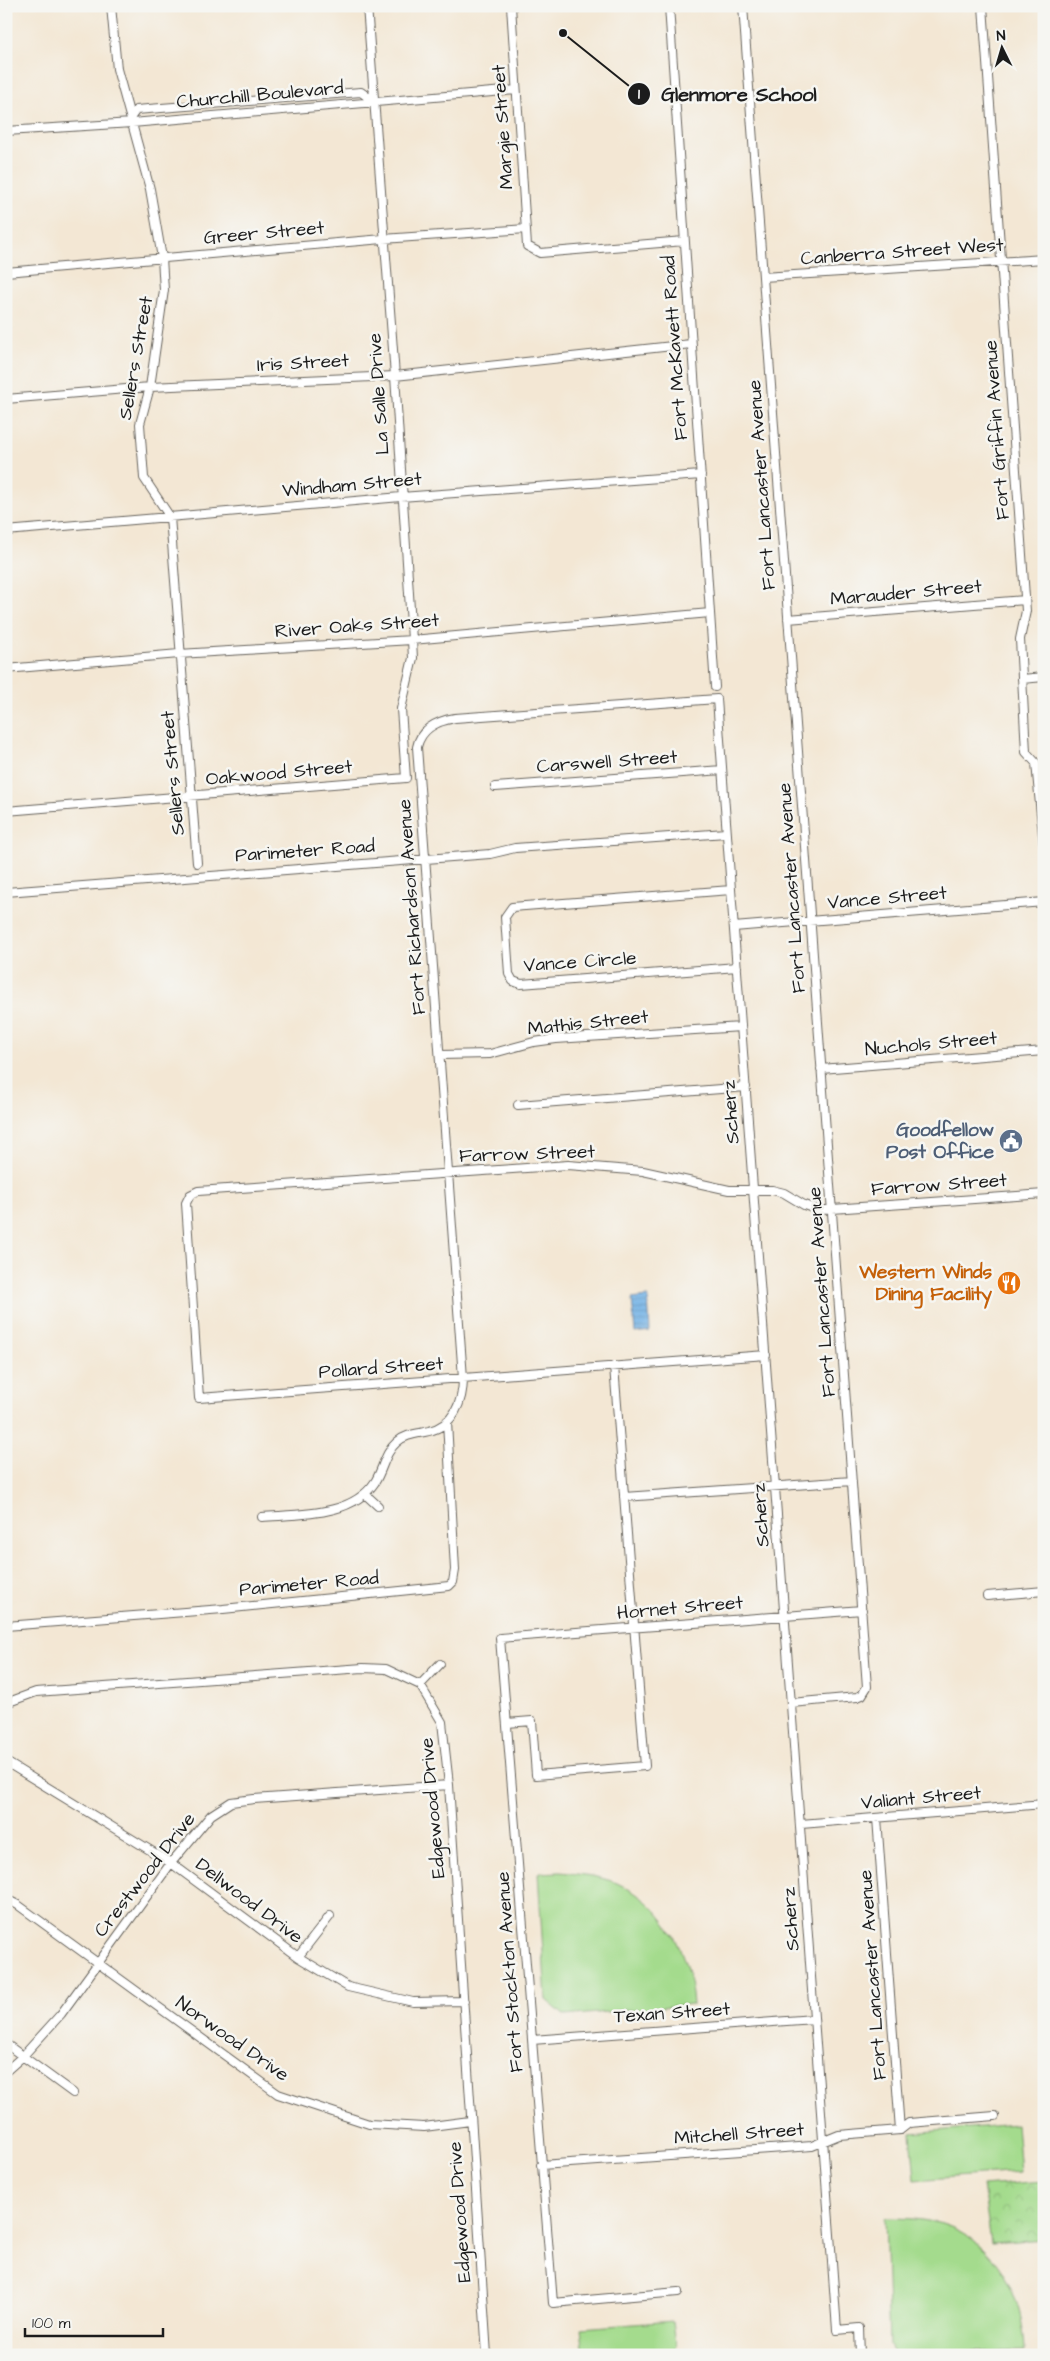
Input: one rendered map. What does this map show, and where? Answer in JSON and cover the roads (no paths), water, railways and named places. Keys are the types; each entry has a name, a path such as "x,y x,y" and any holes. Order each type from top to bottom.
{"street":[{"name":"Sellers Street","path":"111,6 116,70 132,120 150,189 162,258 164,290 150,387 140,424 144,478 170,517 176,583 179,654 193,796 197,863"},
{"name":"La Salle Drive","path":"367,6 383,239 395,376 401,496 413,658 401,709 406,778"},
{"name":"Margie Street","path":"511,6 527,246 540,253 684,241"},
{"name":"Fort McKavett Road","path":"669,6 715,686"},
{"name":"Fort Lancaster Avenue","path":"744,6 867,1687 866,1692 857,1697 791,1703"},
{"name":"Fort Griffin Avenue","path":"983,6 1026,612 1020,638 1026,752 1036,763 1041,789 1044,846"},
{"name":"Churchill Boulevard","path":"6,131 516,90"},
{"path":"132,120 136,110 361,92 373,101"},
{"name":"Greer Street","path":"6,272 383,239 526,229"},
{"name":"Canberra Street West","path":"763,277 1044,259"},
{"name":"Iris Street","path":"6,399 150,387 395,376 691,344"},
{"name":"Windham Street","path":"6,531 401,496 701,475"},
{"name":"Marauder Street","path":"788,619 1025,600"},
{"name":"River Oaks Street","path":"6,669 179,654 412,640 710,613"},
{"path":"1022,679 1044,677"},
{"name":"Scherz","path":"717,699 837,2330 859,2328 860,2355"},
{"name":"Fort Richardson Avenue","path":"447,1421 460,1403 463,1378 424,858 417,747 422,733 436,722 455,718 717,699"},
{"name":"Carswell Street","path":"495,787 722,770"},
{"name":"Oakwood Street","path":"6,811 406,778"},
{"name":"Parimeter Road","path":"6,892 490,854 515,848 726,833"},
{"name":"Vance Circle","path":"731,890 512,907 505,917 509,974 513,981 521,984 737,967"},
{"name":"Vance Street","path":"734,927 1044,902"},
{"name":"Mathis Street","path":"440,1055 490,1054 534,1042 556,1039 741,1027"},
{"name":"Nuchols Street","path":"821,1069 1044,1051"},
{"path":"518,1105 746,1087"},
{"name":"Farrow Street","path":"187,1198 198,1191 448,1174 535,1166 592,1166 666,1175 721,1189 779,1191 811,1208 832,1209 1044,1194"},
{"name":"Pollard Street","path":"187,1198 185,1209 199,1398 766,1355"},
{"path":"507,1723 532,1721 536,1775 645,1766 614,1366"},
{"path":"262,1517 324,1511 346,1504 365,1494 376,1481 387,1455 396,1443 409,1435 432,1430 447,1421"},
{"name":"Parimeter Road","path":"6,1626 223,1609 449,1586 453,1582 455,1570 447,1421"},
{"path":"624,1497 852,1481"},
{"path":"365,1494 378,1506"},
{"path":"987,1596 1044,1591"},
{"name":"Hornet Street","path":"500,1638 862,1610"},
{"name":"Fort Stockton Avenue","path":"500,1638 553,2303 678,2292"},
{"path":"6,1703 36,1692 363,1668 386,1669 420,1684 440,1664"},
{"name":"Edgewood Drive","path":"420,1684 442,1722 449,1785 487,2355"},
{"name":"Dellwood Drive","path":"6,1762 171,1863 298,1958 348,1987 413,2002 464,2001"},
{"name":"Crestwood Drive","path":"6,2071 23,2056 61,2014 171,1863 211,1815 231,1802 449,1785"},
{"name":"Valiant Street","path":"801,1824 1044,1804"},
{"name":"Fort Lancaster Avenue","path":"877,1818 900,2130"},
{"name":"Norwood Drive","path":"6,1899 18,1905 98,1962 278,2094 369,2124 424,2127 470,2121"},
{"path":"298,1958 330,1916"},
{"name":"Texan Street","path":"532,2040 814,2019"},
{"path":"6,2044 73,2093"},
{"name":"Mitchell Street","path":"541,2165 812,2146 839,2134 900,2130 909,2122 995,2116"}],"water":[{"path":"648,1297 650,1331 635,1333 632,1299"}],"place":[{"name":"Glenmore School","path":"563,33"},
{"name":"Goodfellow Post Office","path":"1011,1141"},
{"name":"Western Winds Dining Facility","path":"1009,1283"}]}
